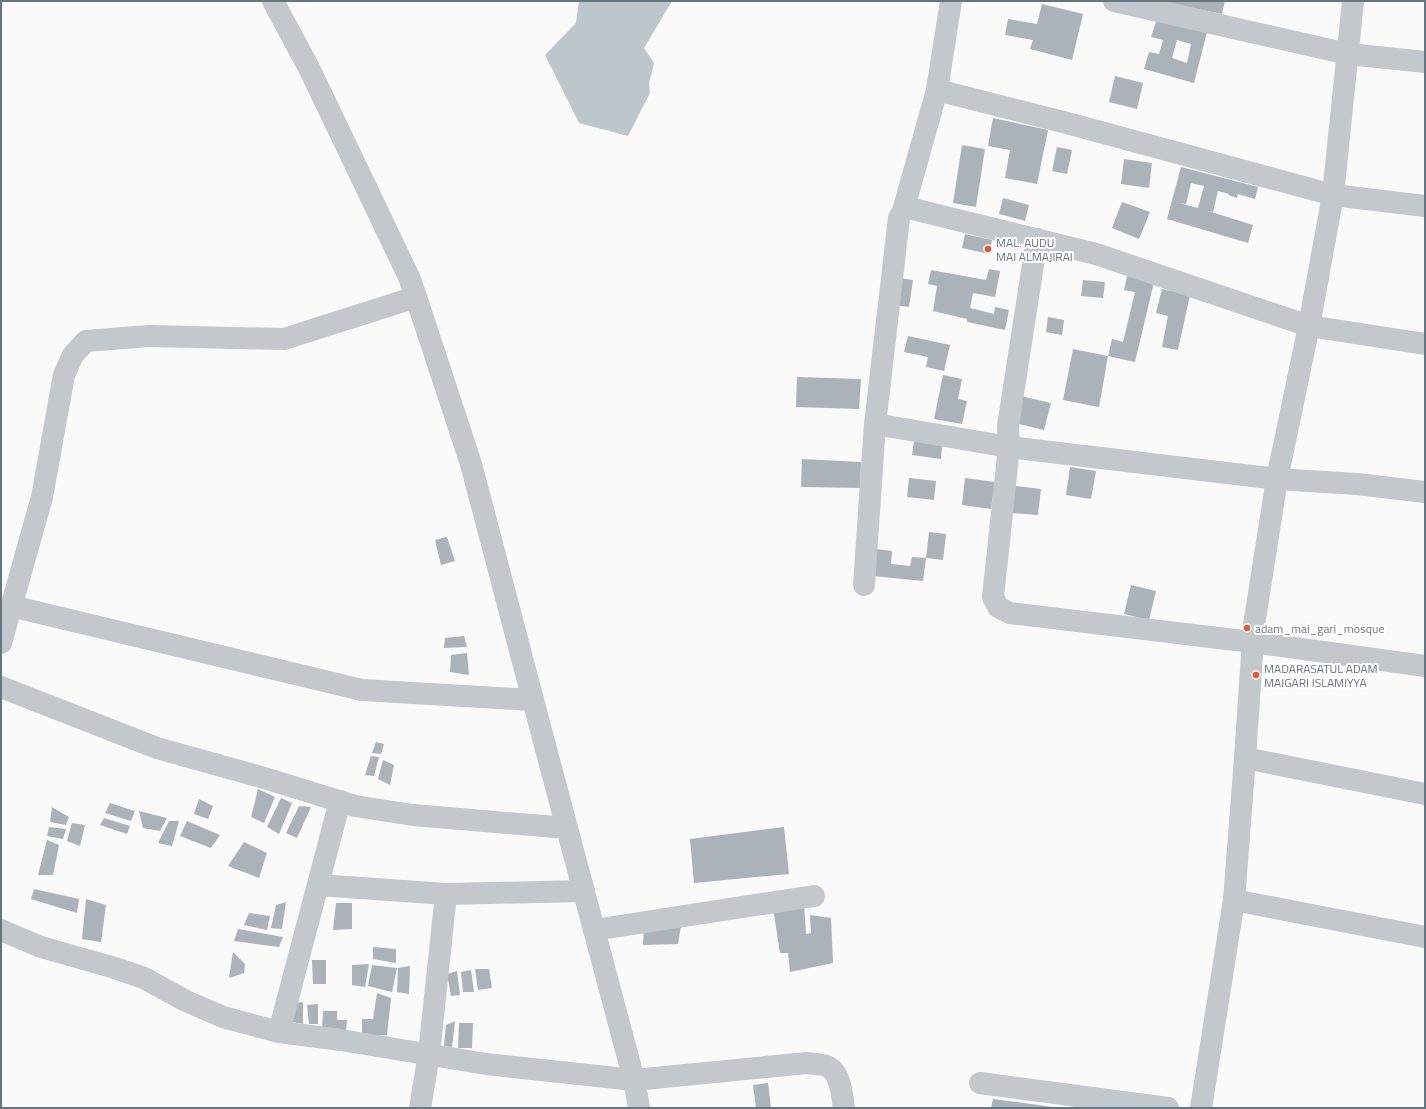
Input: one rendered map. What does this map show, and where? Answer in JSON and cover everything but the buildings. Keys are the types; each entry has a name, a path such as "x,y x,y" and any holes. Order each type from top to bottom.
{"street":[{"path":"273,1 310,70 409,277 416,297 471,464 532,700 634,1080 639,1108"},
{"path":"864,585 875,424 899,218 903,211 937,90 951,1"},
{"path":"1114,1 1348,54 1425,62"},
{"path":"1201,1108 1234,900 1252,642 1277,479 1309,326 1333,195 1354,1"},
{"path":"937,90 1067,123 1333,195 1425,206"},
{"path":"903,211 908,208 918,210 1096,254 1309,326 1425,344"},
{"path":"1037,239 1008,426 1009,447 993,597 998,607 1010,613 1252,642 1425,666"},
{"path":"1,642 42,497 64,375 73,355 86,341 149,336 284,339 416,297"},
{"path":"875,424 1009,447 1277,479 1357,484 1425,492"},
{"path":"11,606 362,690 532,700"},
{"path":"1,687 157,748 262,777 355,806 412,815 567,828"},
{"path":"1245,758 1425,794"},
{"path":"279,1032 340,801"},
{"path":"318,885 446,894 584,891"},
{"path":"420,1108 429,1054 446,894"},
{"path":"594,930 814,896"},
{"path":"1234,900 1425,938"},
{"path":"1,930 41,947 115,968 144,978 186,1001 223,1017 279,1032 341,1040 486,1064 634,1080 807,1063 826,1066 834,1070 839,1081 844,1108"},
{"path":"980,1083 1168,1108"}],"shaded area":[{"path":"579,1 672,1 644,48 654,63 649,83 650,93 628,136 579,123 545,55 576,23"}],"place":[{"name":"MAL. AUDU MAI ALMAJIRAI","path":"988,249"},
{"name":"adam_mai_gari_mosque","path":"1247,628"},
{"name":"MADARASATUL ADAM MAIGARI ISLAMIYYA","path":"1256,675"}]}
